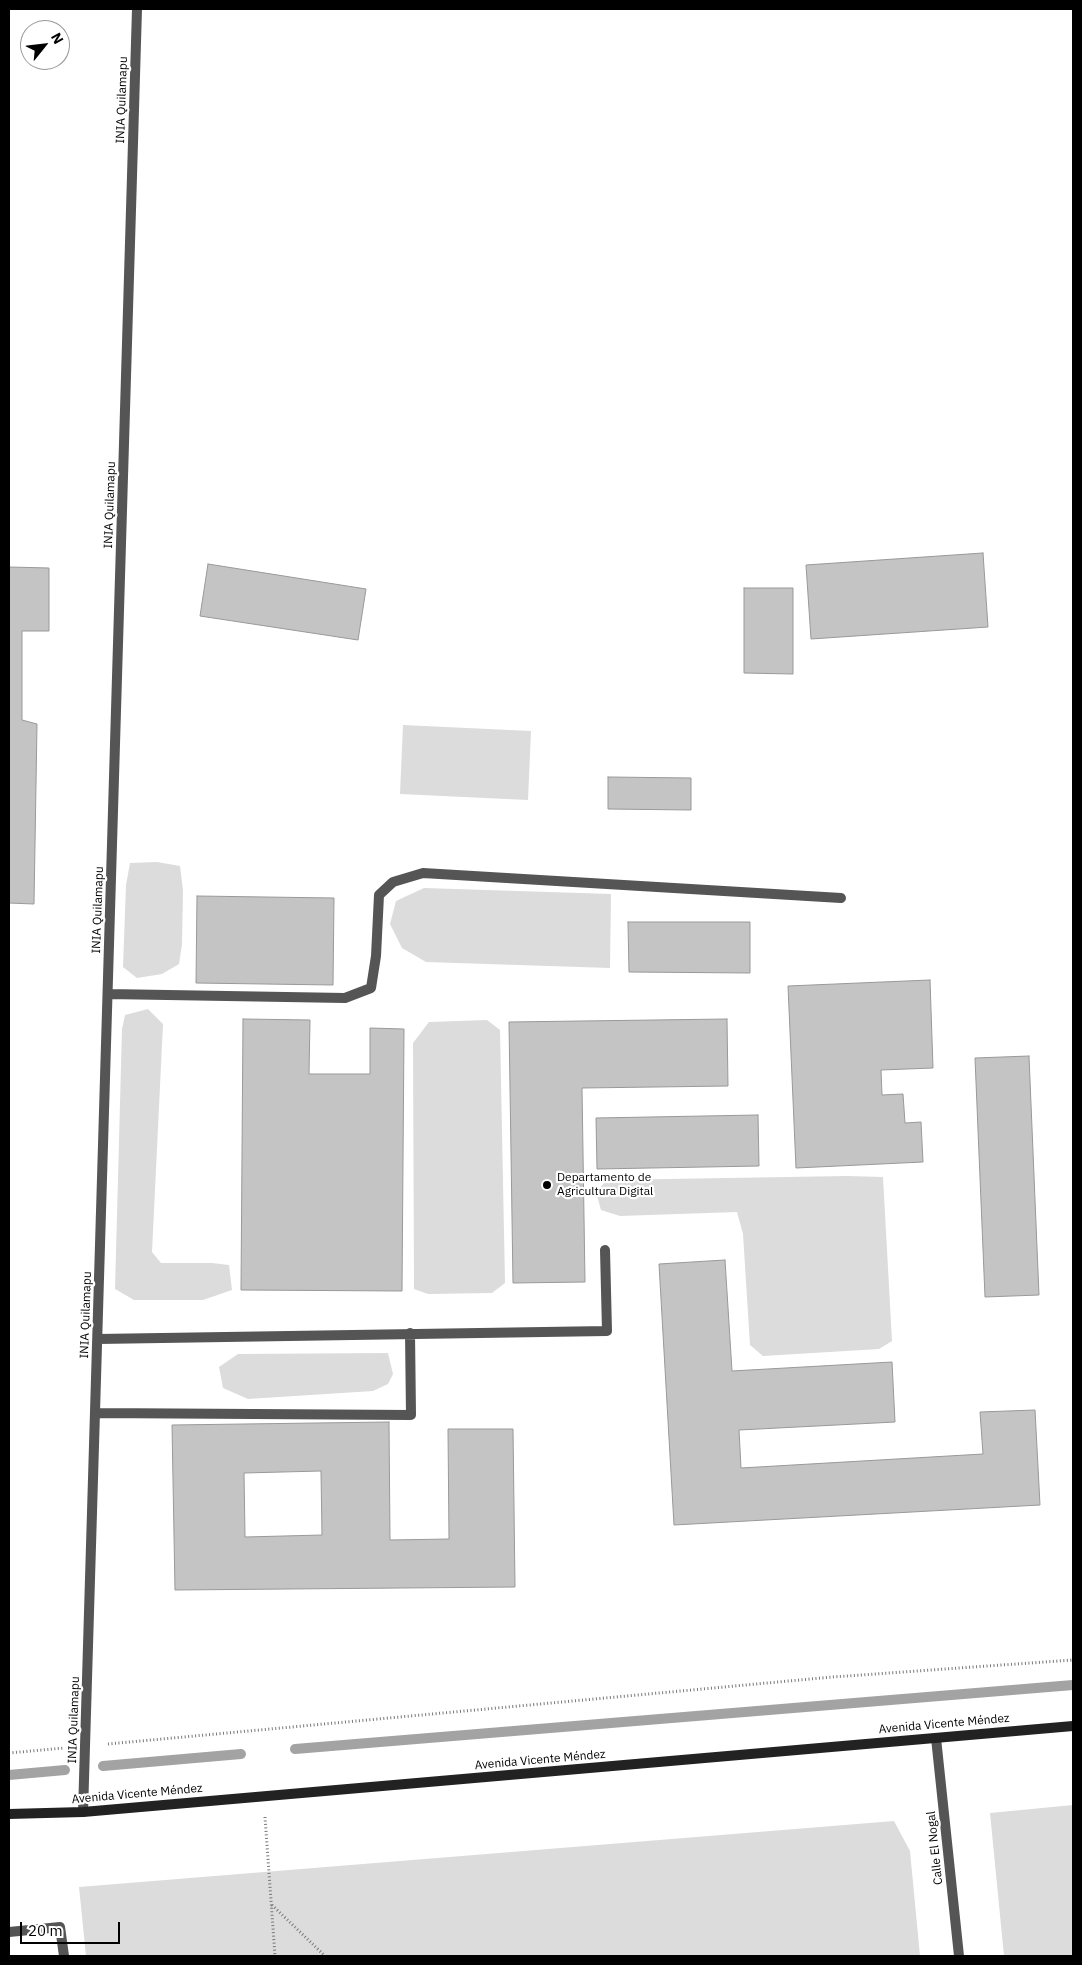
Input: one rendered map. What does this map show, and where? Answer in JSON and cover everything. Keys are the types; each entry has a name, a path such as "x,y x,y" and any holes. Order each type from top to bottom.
{"main road":[{"name":"Avenida Vicente Méndez","path":"9,1814 83,1812 1073,1726"}],"lane":[{"name":"INIA Quilamapu","path":"83,1812 137,9"},
{"path":"108,994 345,998 371,988 376,956 379,895 393,882 424,873 842,898"},
{"path":"98,1338 607,1331 605,1250"},
{"path":"96,1413 411,1415 410,1334"},
{"name":"Calle El Nogal","path":"936,1738 959,1956"},
{"path":"9,1932 60,1927 64,1956"}],"path":[{"path":"9,1753 832,1677 1073,1660"},
{"path":"264,1796 276,1956"},
{"path":"272,1905 325,1956"}],"shaded area":[{"path":"403,725 531,731 528,800 400,794"},
{"path":"157,862 180,866 183,890 182,944 179,964 162,974 137,978 123,967 126,885 130,863"},
{"path":"424,888 611,894 610,968 426,962 402,948 390,924 396,901"},
{"path":"148,1009 163,1024 152,1252 161,1263 229,1265 232,1290 203,1300 134,1300 115,1289 122,1029 125,1015"},
{"path":"487,1020 500,1030 505,1283 492,1293 428,1294 414,1289 413,1043 429,1022"},
{"path":"883,1177 892,1341 879,1349 763,1356 750,1345 743,1234 737,1212 620,1216 601,1210 596,1192 607,1180"},
{"path":"388,1353 393,1374 388,1384 373,1391 248,1399 223,1388 219,1367 238,1354"},
{"path":"1073,1805 1073,1956 1004,1956 990,1813"},
{"path":"894,1821 910,1851 920,1956 86,1956 79,1887"}],"building":[{"path":"983,553 988,627 811,639 806,565"},
{"path":"208,564 366,589 358,640 200,616"},
{"path":"9,567 49,568 49,631 22,631 22,720 37,724 34,904 9,903"},
{"path":"744,588 793,588 793,674 744,673"},
{"path":"608,777 691,778 691,810 608,809"},
{"path":"197,896 334,898 333,985 196,983"},
{"path":"628,922 750,922 750,973 629,972"},
{"path":"930,980 933,1068 881,1070 882,1095 903,1094 905,1123 921,1122 923,1162 796,1168 788,986"},
{"path":"243,1019 310,1020 309,1074 370,1074 370,1028 404,1029 402,1291 241,1290"},
{"name":"Departamento de Agricultura Digital","path":"727,1019 728,1086 582,1088 585,1282 513,1283 509,1022"},
{"path":"1029,1056 1039,1295 985,1297 975,1058"},
{"path":"758,1115 759,1166 597,1169 596,1118"},
{"path":"725,1260 732,1371 892,1362 895,1422 739,1430 741,1468 983,1454 980,1412 1035,1410 1040,1505 674,1525 659,1264"},
{"path":"389,1422 390,1540 449,1539 448,1429 513,1429 515,1587 175,1590 172,1425","holes":["321,1471 322,1535 245,1537 244,1473"]}],"waterway":[{"path":"295,1749 1073,1685"},
{"path":"103,1766 241,1754"},
{"path":"9,1775 65,1770"}],"place":[{"name":"Departamento de Agricultura Digital","path":"547,1185"}]}
